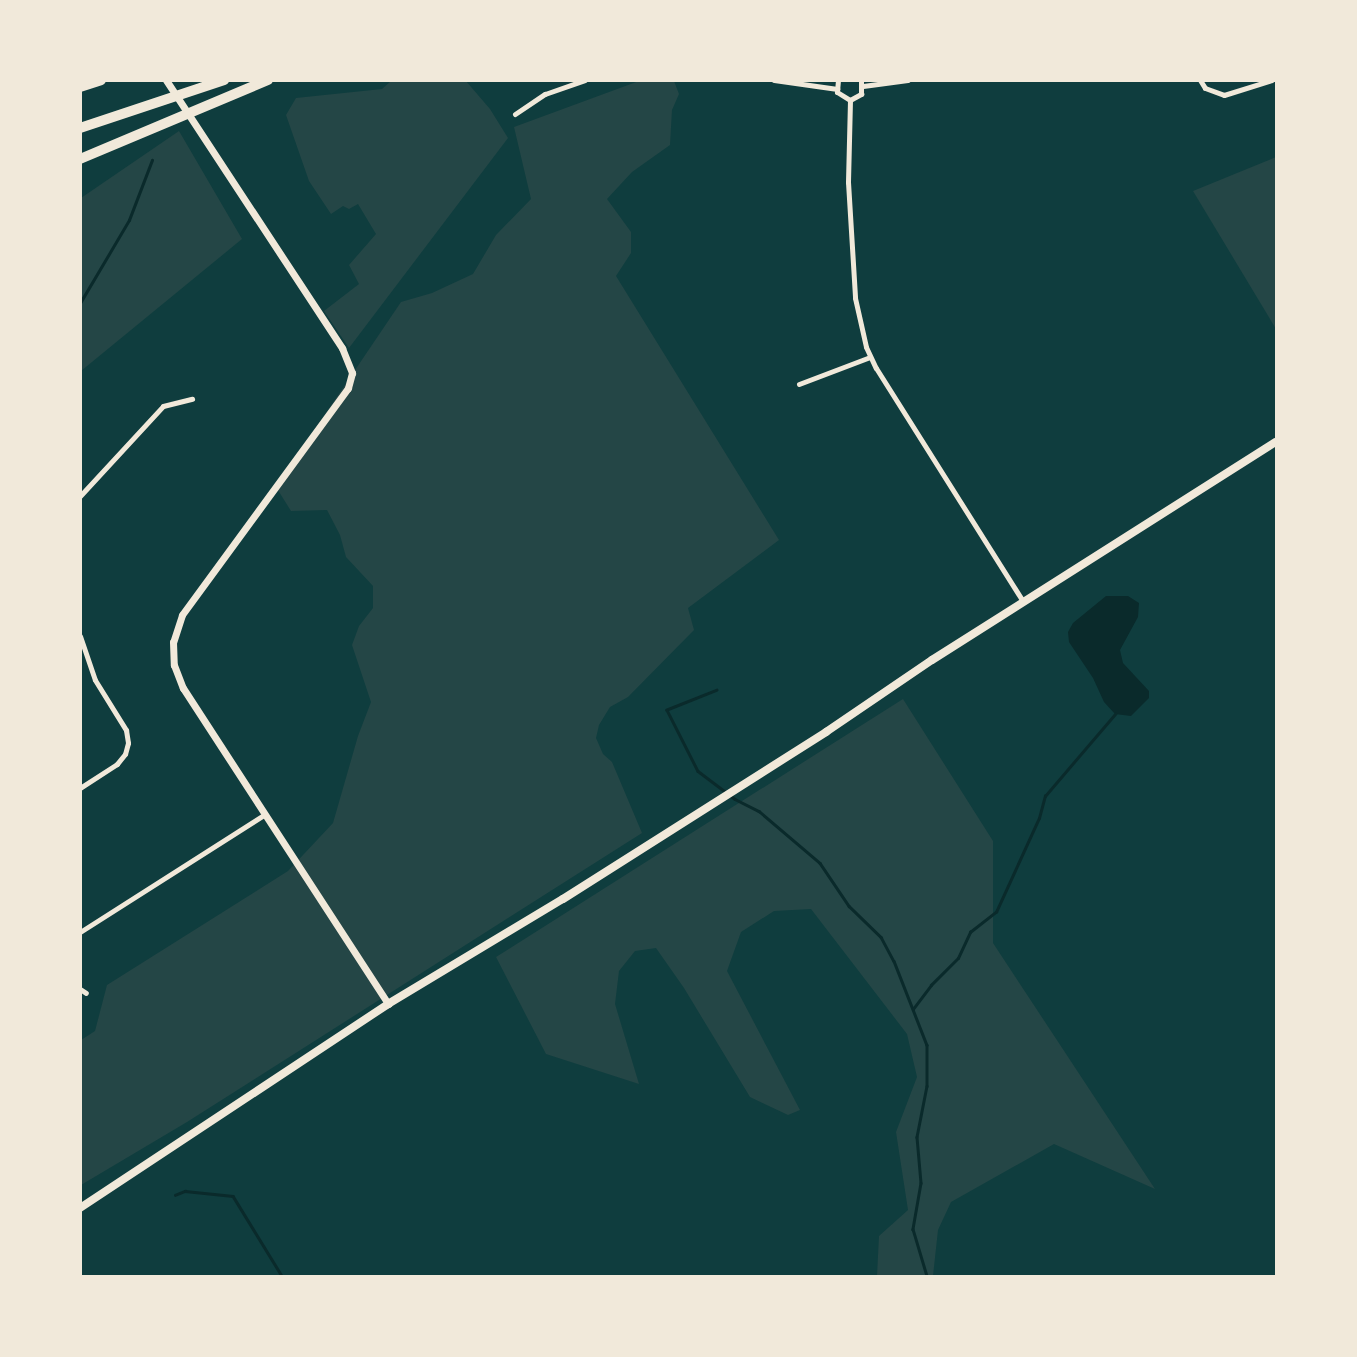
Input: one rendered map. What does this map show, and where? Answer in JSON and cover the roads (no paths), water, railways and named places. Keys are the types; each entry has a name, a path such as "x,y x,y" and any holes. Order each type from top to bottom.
{"highway":[{"path":"80,87 101,80"},
{"path":"80,128 223,80"},
{"path":"80,159 268,80"}],"main road":[{"path":"80,1208 388,1004 563,899 826,732 1023,601 1276,442"}],"street":[{"path":"166,80 342,348 352,373 348,388 182,615 174,635 173,658 180,682 388,1004"},
{"path":"515,114 545,94 585,80"},
{"path":"774,80 836,89"},
{"path":"838,80 836,89 842,98 850,100 861,94 862,83 908,80"},
{"path":"1200,80 1205,88 1224,95 1272,80"},
{"path":"850,100 848,181 855,298 860,330 870,357 1023,601"},
{"path":"799,384 870,357"},
{"path":"80,496 163,406 192,399"},
{"path":"80,788 117,764 125,754 128,743 126,730 95,680 81,640"},
{"path":"80,932 265,814"}],"waterway":[{"path":"80,303 129,220 152,160"},
{"path":"717,690 667,710 698,771 735,799 759,811 820,863 849,906 881,937 894,961 927,1045 927,1086 917,1137 921,1183 913,1229 927,1276"},
{"path":"913,1009 931,985 958,958 970,932 996,912 1039,818 1045,796 1115,714"},
{"path":"175,1195 185,1191 233,1196 282,1276"}]}
